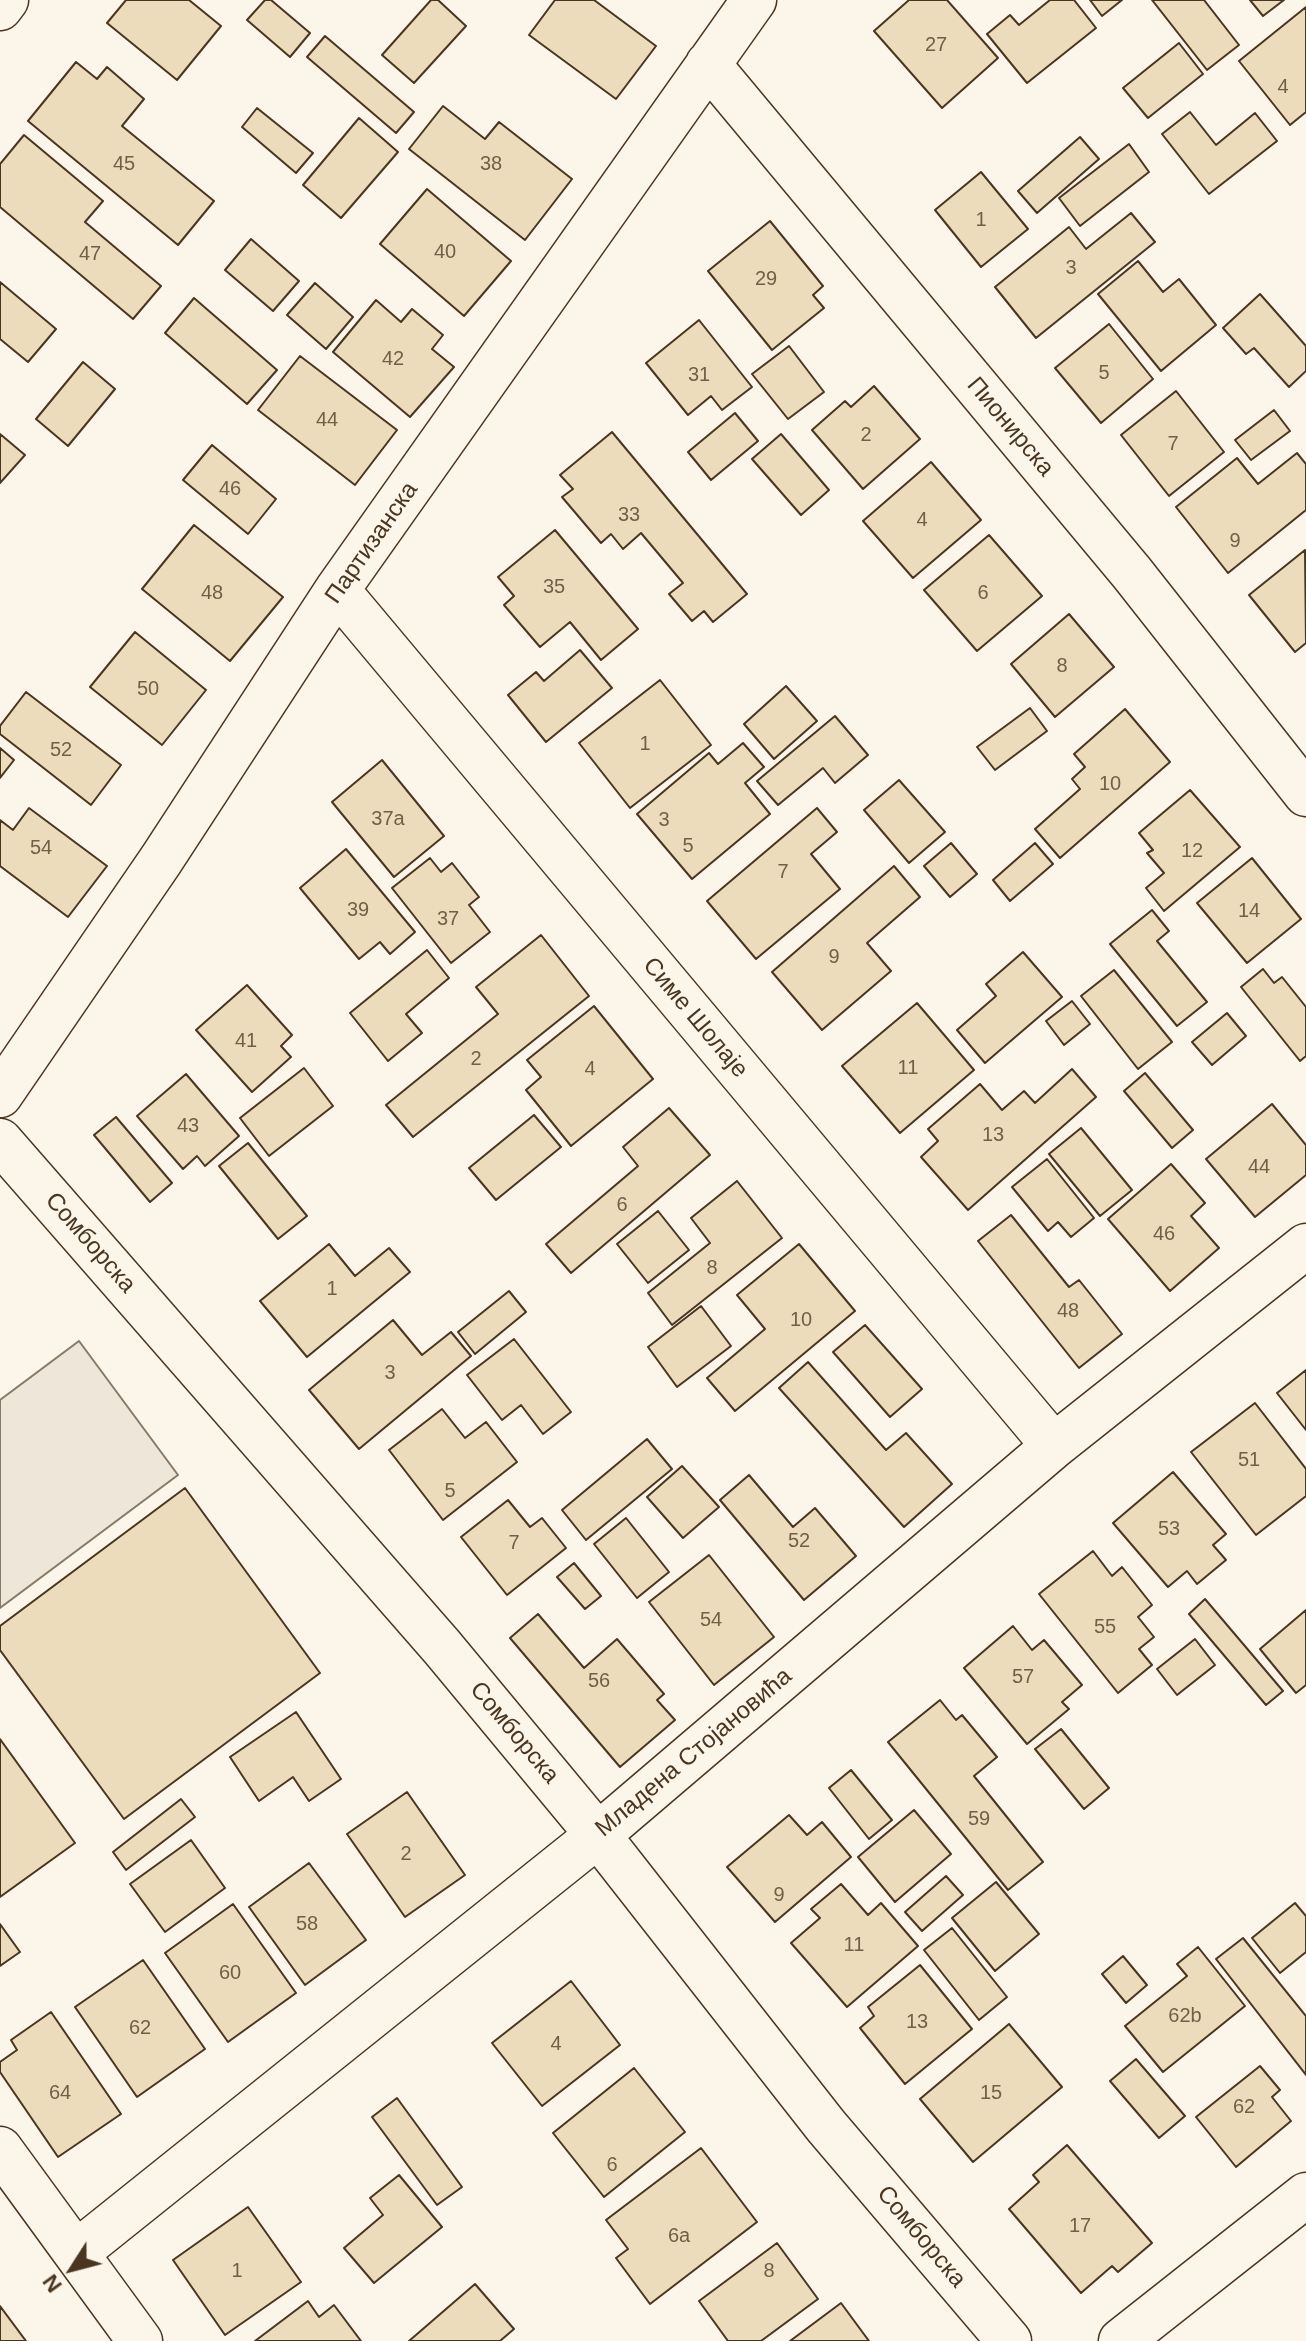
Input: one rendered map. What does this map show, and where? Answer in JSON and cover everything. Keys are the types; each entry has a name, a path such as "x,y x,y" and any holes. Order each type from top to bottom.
{"street":[{"path":"0,8 6,0"},
{"name":"Партизанска","path":"0,1095 161,860 337,590 754,0"},
{"name":"Пионирска","path":"708,64 1132,573 1306,794"},
{"name":"Симе Шолаје","path":"337,590 1054,1446"},
{"name":"Сомборска","path":"0,1141 421,1623 598,1835 826,2126 1009,2341"},
{"name":"Младена Стојановића","path":"76,2253 598,1835 1054,1446 1306,1246"},
{"path":"0,2149 140,2341"},
{"path":"1121,2341 1306,2195"}],"shaded area":[{"path":"79,1341 178,1475 0,1608 0,1400"}],"building":[{"path":"126,0 189,0 221,26 177,80 107,23"},
{"path":"265,0 271,0 310,33 290,57 247,20"},
{"path":"431,0 438,0 466,26 414,83 382,55"},
{"path":"555,0 594,0 656,46 616,99 529,35"},
{"path":"909,0 947,0 998,58 942,108 874,31"},
{"path":"1050,0 1074,0 1096,28 1027,83 987,34 1010,15 1019,25"},
{"path":"1090,0 1122,0 1102,16"},
{"path":"1152,0 1204,0 1239,45 1207,70"},
{"path":"1250,0 1284,0 1263,16"},
{"path":"1306,7 1306,112 1290,125 1239,61"},
{"path":"325,36 414,112 396,133 307,57"},
{"path":"1179,43 1203,74 1148,118 1123,88"},
{"path":"76,62 97,79 107,67 144,99 122,126 214,201 178,245 28,121"},
{"path":"443,106 485,139 499,122 572,179 525,240 409,149"},
{"path":"257,108 313,153 296,173 242,127"},
{"path":"1190,112 1216,145 1255,113 1277,141 1209,194 1162,134"},
{"path":"359,118 398,152 341,218 303,185"},
{"path":"24,135 103,201 85,222 161,286 133,319 0,207 0,164"},
{"path":"1080,137 1099,159 1037,213 1018,191"},
{"path":"1129,144 1149,172 1080,226 1059,198"},
{"path":"981,172 1028,229 981,267 935,210"},
{"path":"427,189 511,261 464,316 380,244"},
{"path":"1131,213 1155,242 1036,338 995,287 1069,227 1086,249"},
{"path":"770,221 823,286 813,295 824,308 772,350 708,271"},
{"path":"251,239 299,281 273,311 225,270"},
{"path":"1138,261 1163,292 1179,279 1216,325 1161,371 1098,294"},
{"path":"0,282 56,329 28,362 0,339"},
{"path":"315,283 353,317 326,349 287,315"},
{"path":"1260,294 1306,346 1306,371 1289,387 1254,348 1246,354 1223,328"},
{"path":"194,298 277,370 247,404 165,333"},
{"path":"376,300 401,322 412,309 443,335 432,349 454,367 410,417 333,352"},
{"path":"699,320 752,387 722,410 711,396 688,415 646,363"},
{"path":"1109,324 1153,379 1101,423 1055,368"},
{"path":"789,346 824,392 788,419 752,374"},
{"path":"300,356 397,430 355,485 258,410"},
{"path":"83,362 115,389 68,446 36,419"},
{"path":"874,386 920,439 863,489 812,430 845,401 851,407"},
{"path":"1176,391 1224,452 1169,496 1121,435"},
{"path":"1274,410 1290,431 1251,460 1235,440"},
{"path":"735,413 758,441 711,480 688,452"},
{"path":"612,432 747,594 713,622 704,611 692,621 669,594 683,583 641,533 623,549 611,534 601,543 562,497 573,489 560,475"},
{"path":"0,434 25,455 0,483"},
{"path":"781,434 829,490 801,515 752,459"},
{"path":"212,445 276,499 248,534 183,480"},
{"path":"1297,453 1306,464 1306,510 1228,573 1176,507 1237,458 1258,484"},
{"path":"931,462 981,520 913,578 863,521"},
{"path":"194,525 283,597 230,661 142,589"},
{"path":"555,530 638,629 601,660 570,622 540,647 504,605 514,596 498,577"},
{"path":"989,535 1042,596 977,651 924,590"},
{"path":"1305,550 1306,643 1295,652 1249,595"},
{"path":"1069,614 1114,667 1055,717 1011,664"},
{"path":"135,632 206,690 162,745 90,687"},
{"path":"580,650 612,688 546,742 508,695 536,672 544,681"},
{"path":"660,680 711,745 630,808 579,743"},
{"path":"786,686 817,721 774,759 744,724"},
{"path":"26,692 121,765 91,805 0,734 0,726"},
{"path":"1030,708 1047,731 995,770 977,747"},
{"path":"1125,709 1170,762 1060,858 1035,829 1080,789 1072,779 1085,767 1074,754"},
{"path":"835,716 868,755 835,783 823,768 778,805 757,781"},
{"path":"743,743 764,767 745,783 770,814 692,879 637,814 709,753 718,764"},
{"path":"0,748 14,760 0,778"},
{"path":"382,760 444,836 394,877 332,802"},
{"path":"899,780 945,832 909,863 864,810"},
{"path":"1190,790 1240,847 1164,911 1146,888 1164,873 1147,853 1153,850 1139,833"},
{"path":"29,808 107,866 68,917 0,866 0,820 13,830"},
{"path":"817,808 837,832 811,854 840,889 756,959 707,901"},
{"path":"951,843 977,874 950,897 924,866"},
{"path":"1035,843 1053,864 1010,901 993,880"},
{"path":"346,849 415,932 390,954 380,942 359,959 300,888"},
{"path":"430,858 441,872 452,863 479,897 469,905 490,932 451,963 392,888"},
{"path":"1252,858 1301,919 1247,963 1197,903"},
{"path":"894,866 920,897 867,943 891,971 822,1030 772,972"},
{"path":"1152,910 1169,931 1157,941 1207,1002 1177,1026 1110,944"},
{"path":"541,935 589,996 413,1137 386,1105 498,1014 476,987"},
{"path":"427,950 449,978 406,1014 422,1033 388,1061 350,1013"},
{"path":"1023,952 1062,997 985,1063 957,1030 996,996 986,984"},
{"path":"1263,969 1274,983 1282,977 1306,1007 1306,1056 1300,1061 1241,987"},
{"path":"1114,970 1172,1042 1138,1069 1081,996"},
{"path":"247,985 292,1035 281,1046 291,1057 252,1092 196,1030"},
{"path":"1072,1001 1090,1024 1064,1045 1046,1021"},
{"path":"917,1003 974,1070 900,1133 842,1066"},
{"path":"594,1006 653,1079 571,1146 526,1090 541,1077 527,1060"},
{"path":"1227,1013 1246,1036 1212,1065 1192,1042"},
{"path":"304,1068 333,1106 269,1156 240,1118"},
{"path":"1072,1069 1096,1097 968,1210 921,1157 938,1141 928,1129 980,1084 1002,1110 1024,1091 1035,1103"},
{"path":"1145,1073 1193,1130 1172,1148 1124,1091"},
{"path":"186,1074 239,1136 205,1166 197,1156 183,1169 137,1116"},
{"path":"1272,1104 1306,1145 1306,1175 1255,1217 1206,1159"},
{"path":"669,1108 710,1155 571,1273 546,1244 638,1166 623,1147"},
{"path":"534,1115 561,1147 496,1200 469,1168"},
{"path":"116,1117 172,1183 150,1202 94,1135"},
{"path":"1081,1128 1132,1190 1100,1216 1049,1154"},
{"path":"248,1143 307,1216 278,1239 219,1166"},
{"path":"1047,1159 1094,1218 1071,1237 1058,1222 1048,1231 1012,1187"},
{"path":"1171,1164 1205,1203 1191,1216 1219,1248 1170,1291 1108,1219"},
{"path":"737,1181 782,1238 672,1325 648,1293 710,1243 691,1218"},
{"path":"658,1211 689,1250 648,1283 617,1244"},
{"path":"1011,1215 1069,1287 1079,1280 1122,1334 1079,1368 978,1241"},
{"path":"329,1244 355,1276 389,1248 410,1272 307,1357 260,1301"},
{"path":"799,1244 855,1311 735,1411 707,1378 765,1329 737,1295"},
{"path":"509,1291 526,1312 475,1354 458,1332"},
{"path":"701,1306 731,1346 677,1387 648,1347"},
{"path":"393,1320 422,1355 451,1332 471,1356 359,1449 309,1390"},
{"path":"865,1325 922,1389 890,1417 833,1352"},
{"path":"514,1339 571,1412 543,1434 521,1405 502,1420 467,1375"},
{"path":"808,1362 886,1450 906,1433 952,1484 904,1527 779,1388"},
{"path":"1306,1370 1306,1430 1277,1393"},
{"path":"1255,1403 1306,1469 1306,1496 1256,1535 1191,1452"},
{"path":"442,1409 465,1438 486,1422 517,1462 443,1520 389,1450"},
{"path":"647,1439 672,1469 586,1540 562,1510"},
{"path":"682,1466 719,1507 683,1538 647,1497"},
{"path":"1173,1472 1226,1534 1213,1545 1226,1560 1197,1584 1187,1571 1168,1587 1113,1523"},
{"path":"749,1475 793,1527 815,1508 856,1556 804,1600 720,1500"},
{"path":"185,1488 320,1673 124,1819 0,1650 0,1626"},
{"path":"508,1500 530,1527 542,1518 566,1548 507,1595 461,1537"},
{"path":"626,1518 669,1572 637,1598 594,1544"},
{"path":"1093,1551 1112,1576 1122,1567 1152,1605 1138,1617 1154,1637 1139,1649 1152,1665 1118,1693 1039,1594"},
{"path":"709,1555 774,1637 714,1685 649,1602"},
{"path":"574,1563 601,1596 585,1609 557,1577"},
{"path":"1205,1599 1283,1691 1266,1705 1189,1614"},
{"path":"1306,1610 1306,1685 1296,1693 1260,1649"},
{"path":"538,1614 584,1668 617,1639 664,1694 657,1700 675,1720 620,1767 510,1638"},
{"path":"1013,1626 1032,1650 1044,1640 1082,1685 1062,1702 1069,1709 1027,1744 964,1668"},
{"path":"1195,1639 1215,1665 1177,1695 1157,1669"},
{"path":"940,1700 956,1720 962,1715 997,1757 974,1776 1043,1862 1008,1890 888,1742"},
{"path":"296,1712 341,1779 309,1801 293,1777 259,1801 230,1757"},
{"path":"1061,1729 1109,1788 1084,1809 1035,1749"},
{"path":"0,1739 75,1843 0,1897"},
{"path":"851,1770 892,1820 869,1839 829,1788"},
{"path":"407,1792 465,1875 405,1917 347,1834"},
{"path":"181,1799 195,1817 126,1870 113,1852"},
{"path":"914,1810 951,1854 895,1902 858,1857"},
{"path":"789,1815 807,1835 822,1822 851,1857 775,1922 727,1867"},
{"path":"191,1840 225,1888 165,1932 130,1884"},
{"path":"309,1863 366,1940 305,1985 249,1907"},
{"path":"946,1876 963,1895 922,1931 905,1912"},
{"path":"996,1882 1039,1934 995,1971 952,1918"},
{"path":"841,1884 868,1915 881,1903 918,1946 847,2007 791,1943 820,1918 811,1909"},
{"path":"1295,1903 1306,1916 1306,1952 1280,1973 1252,1938"},
{"path":"233,1904 296,1993 228,2042 165,1953"},
{"path":"0,1924 20,1952 0,1966"},
{"path":"952,1928 1007,1997 979,2020 924,1950"},
{"path":"1243,1938 1306,2016 1306,2075 1216,1959"},
{"path":"1198,1947 1245,2006 1163,2072 1125,2026 1187,1976 1177,1964"},
{"path":"1123,1956 1147,1985 1126,2003 1102,1974"},
{"path":"143,1960 205,2049 137,2097 75,2007"},
{"path":"920,1965 972,2029 905,2084 860,2028 874,2016 868,2007"},
{"path":"571,1981 620,2045 542,2106 492,2043"},
{"path":"51,2012 121,2114 58,2157 0,2072 0,2062 17,2050 11,2040"},
{"path":"1009,2024 1062,2087 973,2162 920,2099"},
{"path":"1136,2059 1185,2116 1159,2138 1110,2081"},
{"path":"1260,2066 1280,2090 1272,2097 1291,2121 1236,2167 1196,2117"},
{"path":"634,2068 685,2132 604,2197 553,2133"},
{"path":"397,2098 462,2187 437,2205 372,2117"},
{"path":"1067,2145 1152,2243 1118,2272 1112,2266 1081,2293 1009,2209 1039,2182 1033,2175"},
{"path":"701,2148 757,2222 650,2304 616,2258 628,2249 606,2220"},
{"path":"399,2175 442,2227 374,2283 344,2248 383,2215 370,2198"},
{"path":"248,2207 301,2282 225,2335 173,2260"},
{"path":"777,2243 818,2299 761,2341 728,2341 699,2301"},
{"path":"475,2284 514,2329 500,2341 409,2341"},
{"path":"308,2301 319,2317 334,2305 361,2341 255,2341"},
{"path":"841,2303 869,2341 790,2341"},
{"path":"0,2306 26,2341 0,2341"}]}
